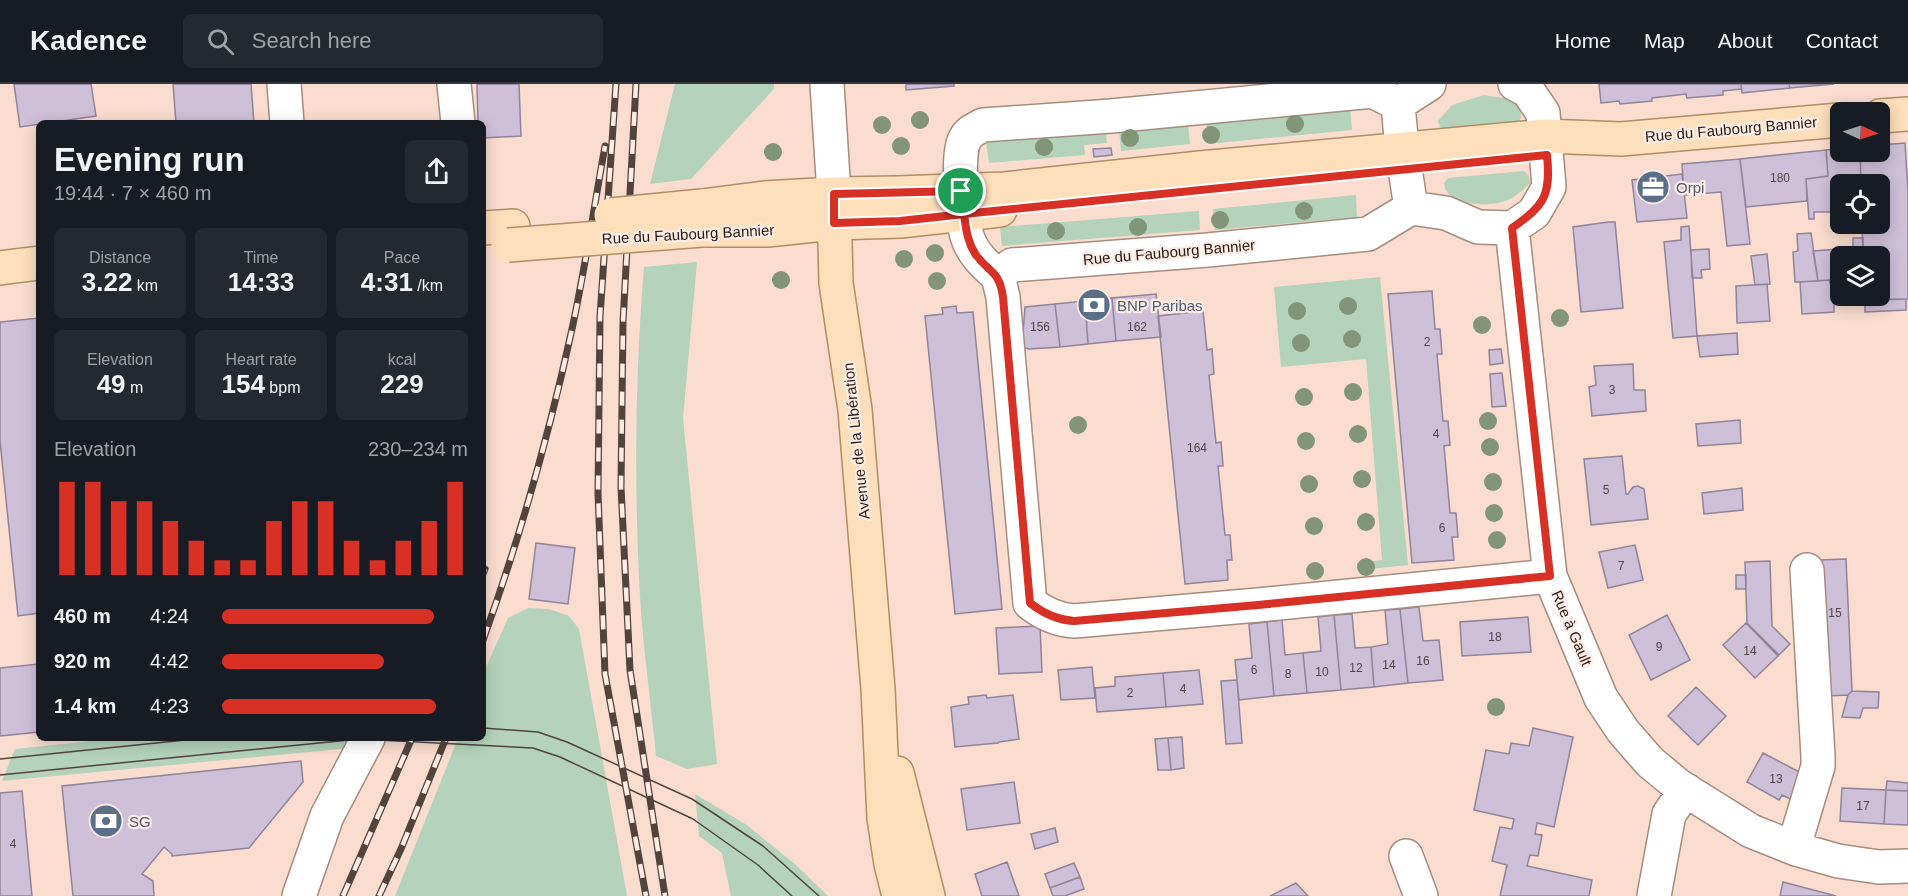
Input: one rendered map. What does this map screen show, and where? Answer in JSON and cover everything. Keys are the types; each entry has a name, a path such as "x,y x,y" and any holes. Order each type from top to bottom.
{"main road":[{"path":"1890,115 1908,114"},
{"name":"Rue du Faubourg Bannier","path":"497,237 702,218 764,198 834,208 963,202 1004,189 1212,166 1403,159 1830,121"},
{"name":"Avenue de la Libération","path":"834,208 836,283 855,410 878,689 884,818 891,864 899,896"},
{"path":"0,268 36,263"},
{"path":"0,284 36,279"},
{"name":"Avenue de la Libération","path":"878,689 928,896"}],"street":[{"path":"284,84 286,120"},
{"path":"454,84 458,120"},
{"path":"827,84 834,208"},
{"path":"1398,104 1429,84"},
{"path":"1398,104 1403,159 1411,208 1446,213 1478,227 1512,228 1534,213 1548,187 1543,113 1528,91 1515,84"},
{"path":"1398,104 1372,91 1111,116 983,125 964,139 960,151 967,236 976,254 998,276 1003,297 1030,603 1042,612 1060,620 1074,621 1550,576"},
{"name":"Rue du Faubourg Bannier","path":"998,276 1012,265 1368,234 1411,208"},
{"name":"Rue à Gault","path":"1512,228 1550,576 1601,698 1623,731 1650,762 1686,790 1751,831 1796,849 1838,861 1879,867 1908,866"},
{"path":"1796,849 1798,833 1818,766 1807,570"},
{"path":"299,896 327,816 366,741"},
{"path":"1654,896 1668,814 1686,790"},
{"path":"1406,856 1421,896"}],"green space":[{"path":"675,84 774,84 774,89 691,179 650,184"},
{"path":"1484,95 1509,99 1520,107 1521,118 1517,123 1446,130 1440,127 1438,121 1452,105"},
{"path":"1350,106 1352,130 1208,144 1206,121"},
{"path":"1188,123 1190,144 1121,151 1119,130"},
{"path":"1106,131 1107,143 1084,145 1085,155 989,163 986,141"},
{"path":"1524,171 1529,176 1530,183 1514,197 1495,204 1467,203 1459,200 1451,196 1444,183 1448,178"},
{"path":"1356,195 1357,217 1215,230 1213,209"},
{"path":"1199,211 1200,230 1002,246 1000,227"},
{"path":"697,262 683,418 717,764 687,769 656,756 640,596 636,432 644,267"},
{"path":"1380,277 1408,565 1360,570 1357,563 1382,560 1366,359 1281,367 1274,287"},
{"path":"528,608 549,609 569,616 579,629 627,896 395,896 457,741 486,741 486,667 508,618"},
{"path":"91,741 354,741 351,748 2,781 15,749"},
{"path":"695,794 747,825 796,865 828,896 731,896 722,853 699,836"}],"building":[{"path":"14,84 91,84 96,116 68,120 36,120 36,125 20,127"},
{"path":"173,84 251,84 254,120 176,120"},
{"path":"477,84 519,84 521,136 486,138 486,120 478,120"},
{"path":"906,84 954,84 954,86 906,90"},
{"path":"1599,84 1741,84 1741,89 1723,91 1723,95 1687,98 1686,94 1652,98 1652,101 1620,104 1619,101 1601,103"},
{"path":"1741,84 1789,84 1790,88 1742,93"},
{"path":"1789,84 1834,84 1790,88"},
{"path":"1905,143 1908,191 1908,299 1890,299 1890,246 1863,246 1862,234 1890,234 1890,174 1861,174 1860,162 1890,162 1890,144"},
{"path":"1111,148 1112,155 1094,157 1093,149"},
{"path":"1826,150 1830,150 1830,162 1860,162 1861,174 1830,174 1830,212 1814,212 1814,219 1809,219 1806,179 1828,176"},
{"path":"1826,150 1828,176 1806,179 1807,201 1746,207 1740,159"},
{"path":"1740,159 1750,244 1727,246 1721,192 1684,195 1682,164"},
{"path":"1682,174 1687,218 1637,222 1632,180"},
{"path":"1615,222 1623,308 1581,312 1573,227"},
{"path":"1689,226 1697,336 1673,338 1664,242 1681,240 1681,227"},
{"path":"1811,233 1818,281 1795,282 1793,252 1798,251 1797,234"},
{"path":"1853,238 1863,238 1863,246 1853,246"},
{"path":"1709,249 1710,269 1701,270 1702,278 1692,278 1691,250"},
{"path":"1830,250 1830,280 1818,281 1813,251"},
{"path":"1767,254 1770,284 1755,285 1751,256"},
{"path":"1829,280 1830,306 1834,306 1834,312 1802,314 1800,282"},
{"path":"1767,284 1770,321 1737,323 1736,286"},
{"path":"1432,291 1435,329 1440,329 1442,354 1437,354 1443,421 1448,421 1450,445 1444,446 1450,513 1456,513 1458,537 1452,537 1454,560 1412,563 1388,294"},
{"path":"1156,294 1161,337 1116,341 1112,298"},
{"path":"1112,298 1116,341 1088,344 1085,301"},
{"path":"1890,299 1906,299 1906,310 1865,312 1865,306 1890,306"},
{"path":"1085,301 1088,344 1060,347 1055,304"},
{"path":"1055,304 1060,347 1029,349 1022,347 1025,307"},
{"path":"956,306 957,313 973,312 1002,609 955,614 925,316 943,314 942,308"},
{"path":"1203,311 1207,350 1212,349 1214,374 1209,375 1216,443 1221,442 1223,466 1218,466 1225,535 1230,535 1232,560 1227,560 1228,580 1185,584 1158,316"},
{"path":"36,318 36,613 18,616 0,441 0,322"},
{"path":"1737,333 1738,354 1700,357 1697,336"},
{"path":"1501,349 1503,363 1490,365 1489,350"},
{"path":"1633,364 1634,390 1645,390 1646,411 1592,416 1589,387 1596,385 1594,366"},
{"path":"1502,373 1506,406 1492,407 1490,374"},
{"path":"1740,420 1741,443 1698,446 1696,424"},
{"path":"1622,456 1626,494 1633,487 1638,486 1644,489 1648,519 1591,525 1584,459"},
{"path":"1742,488 1743,510 1704,514 1702,493"},
{"path":"536,543 575,548 568,604 529,599"},
{"path":"1635,545 1643,580 1608,588 1599,552"},
{"path":"1846,559 1852,691 1848,695 1827,696 1819,560"},
{"path":"1770,561 1772,626 1790,644 1779,655 1747,623 1745,562"},
{"path":"1736,575 1746,575 1746,589 1736,589"},
{"path":"1419,607 1423,641 1439,640 1443,680 1408,683 1400,609"},
{"path":"1400,609 1408,683 1374,687 1371,647 1388,644 1385,610"},
{"path":"1352,614 1355,648 1371,647 1374,687 1341,690 1334,615"},
{"path":"1334,615 1341,690 1307,693 1303,653 1321,651 1318,617"},
{"path":"1667,615 1690,660 1651,680 1629,635"},
{"path":"1528,617 1531,652 1462,656 1460,622"},
{"path":"1282,620 1285,655 1303,653 1307,693 1274,696 1267,622"},
{"path":"1267,622 1274,696 1239,700 1235,660 1252,658 1249,624"},
{"path":"1746,623 1778,656 1755,678 1723,645"},
{"path":"1040,626 1042,672 999,674 996,628"},
{"path":"36,664 36,732 0,736 0,668"},
{"path":"1092,667 1095,698 1061,700 1058,670"},
{"path":"1199,670 1203,704 1166,707 1163,673"},
{"path":"1163,673 1166,707 1097,712 1095,688 1115,686 1115,677"},
{"path":"1237,680 1242,743 1226,744 1221,681"},
{"path":"1696,687 1726,716 1698,745 1668,716"},
{"path":"1852,691 1879,692 1878,708 1863,708 1860,718 1842,717 1848,695"},
{"path":"986,695 987,698 1013,695 1019,739 955,747 951,707 969,704 968,697"},
{"path":"1533,728 1573,737 1554,827 1537,823 1535,834 1542,835 1538,856 1530,855 1527,866 1592,880 1589,896 1500,896 1507,865 1492,861 1500,827 1512,829 1514,819 1474,810 1486,750 1509,754 1511,743 1529,746"},
{"path":"1182,737 1184,768 1171,770 1168,738"},
{"path":"1168,738 1171,770 1158,770 1155,739"},
{"path":"1763,753 1805,775 1797,802 1782,795 1779,800 1747,782"},
{"path":"301,761 303,782 249,848 172,856 164,847 142,874 153,881 154,896 73,896 62,786"},
{"path":"1887,781 1908,783 1908,791 1886,790"},
{"path":"1014,782 1020,823 967,830 961,789"},
{"path":"1842,788 1886,790 1884,824 1840,821"},
{"path":"1886,790 1908,791 1908,825 1884,824"},
{"path":"22,791 32,896 0,896 0,793"},
{"path":"1055,828 1058,842 1035,849 1031,834"},
{"path":"1007,862 1019,896 982,896 975,874"},
{"path":"1074,863 1080,877 1050,888 1045,874"},
{"path":"1080,877 1084,889 1065,896 1053,896 1050,888"},
{"path":"1783,882 1836,896 1780,896"},
{"path":"1296,883 1308,896 1270,896"}],"tram line":[{"path":"486,728 538,732 567,742 692,799 763,846 819,896"},
{"path":"0,759 176,741"},
{"path":"0,775 339,741"},
{"path":"398,741 533,748 560,757 693,819 758,865 792,896"}],"railway":[{"path":"616,84 600,316 598,493 605,674 646,896"},
{"path":"636,84 623,322 621,487 630,670 665,896"},
{"path":"486,632 533,486 554,408 577,306 605,146"},
{"path":"343,896 411,741"},
{"path":"379,896 401,849 445,741"}],"place":[{"name":"Orpi","path":"1653,187"},
{"name":"BNP Paribas","path":"1094,305"},
{"name":"SG","path":"106,821"}],"route":[{"path":"961,191 834,194 834,223 900,221 964,214 967,236 976,254 998,276 1003,297 1030,603 1042,612 1060,620 1074,621 1550,576 1512,228 1534,213 1542,201 1548,187 1547,155 964,214 961,191"}]}
